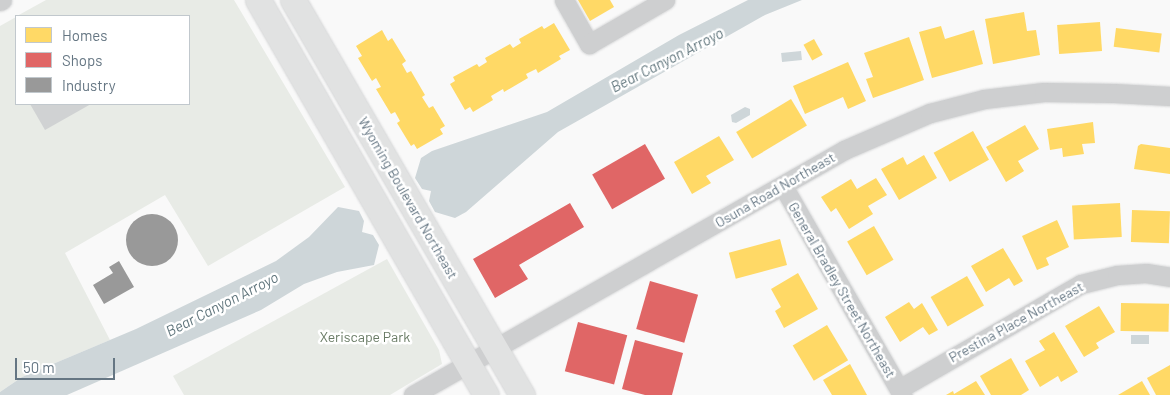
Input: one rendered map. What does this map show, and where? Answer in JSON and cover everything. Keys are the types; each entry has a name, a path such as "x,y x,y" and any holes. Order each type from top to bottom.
{"main road":[{"path":"258,0 401,251 486,395"},
{"name":"Wyoming Boulevard Northeast","path":"293,0 522,395"}],"street":[{"path":"564,0 590,44 665,0"},
{"name":"Osuna Road Northeast","path":"413,395 844,150 930,113 984,99 1044,92 1114,92 1170,96"},
{"name":"General Bradley Street Northeast","path":"783,186 900,392"},
{"name":"Prestina Place Northeast","path":"900,392 1081,284 1117,275 1146,274 1170,276"}],"green space":[{"path":"46,0 234,0 345,187 208,266 165,195 65,253 110,340 22,377 0,392 0,26 15,18 15,105 190,105 190,15 19,15"},
{"name":"Xeriscape Park","path":"387,259 439,350 442,364 390,395 184,395 173,376"}],"water":[{"name":"Bear Canyon Arroyo","path":"748,0 802,0 765,15 558,132 466,212 455,218 435,212 429,201 431,191 422,189 415,178 421,158 432,151 547,112 679,35"},
{"path":"801,51 802,60 782,62 781,53"},
{"path":"745,107 750,109 750,115 736,123 732,122 731,115"},
{"name":"Bear Canyon Arroyo","path":"338,207 359,211 364,221 362,232 373,235 379,245 374,265 337,272 304,284 261,310 67,395 0,395 0,392 22,377 136,329 276,261 309,237"},
{"path":"1131,335 1149,335 1149,344 1131,344"}],"building: Homes":[{"path":"578,0 610,0 614,7 590,21"},
{"path":"1024,12 1027,31 1036,30 1040,55 993,64 985,19"},
{"path":"1100,22 1102,51 1059,54 1057,25"},
{"path":"554,23 570,50 559,56 561,59 538,73 536,69 526,74 528,78 504,92 503,89 491,96 493,100 473,112 470,107 465,110 450,84 455,81 453,77 477,64 479,67 487,62 485,58 510,44 513,48 521,43 519,39 542,26 544,29"},
{"path":"941,26 945,39 974,30 983,64 932,78 919,32"},
{"path":"1116,28 1162,34 1159,52 1114,47"},
{"path":"382,30 388,41 392,38 406,61 402,64 407,73 411,71 425,95 422,97 429,108 433,106 445,126 440,129 443,134 417,149 414,144 411,146 397,123 400,121 395,112 391,114 376,89 381,87 376,78 372,81 358,58 362,56 356,46"},
{"path":"909,37 924,80 873,98 866,79 873,77 864,53"},
{"path":"814,39 823,55 812,61 804,45"},
{"path":"848,62 866,101 848,109 843,97 805,114 793,86"},
{"path":"791,99 807,126 752,159 736,132"},
{"path":"1093,122 1095,143 1082,144 1084,154 1063,157 1062,148 1050,150 1047,129"},
{"path":"1025,125 1039,149 1018,161 1024,171 1006,182 986,147"},
{"path":"973,131 989,160 950,182 934,153"},
{"path":"719,136 734,160 706,176 711,183 692,194 674,162"},
{"path":"1141,144 1170,148 1170,174 1134,169 1138,146"},
{"path":"924,155 937,178 899,200 881,169 903,157 907,165"},
{"path":"876,178 887,195 868,206 873,214 849,229 836,208 831,212 821,197 851,179 857,189"},
{"path":"1120,203 1122,237 1074,239 1072,206"},
{"path":"1132,210 1170,211 1169,243 1131,242"},
{"path":"1057,220 1069,247 1046,258 1049,265 1037,270 1022,236"},
{"path":"874,226 894,260 867,275 847,242"},
{"path":"780,239 787,265 736,279 729,253"},
{"path":"1003,248 1023,281 1014,286 1009,278 986,292 971,266"},
{"path":"798,273 818,309 784,328 775,311 781,307 771,289"},
{"path":"967,276 984,305 948,326 931,297"},
{"path":"909,302 914,309 922,303 938,330 929,335 923,327 900,342 885,317"},
{"path":"1121,303 1169,304 1169,332 1121,331"},
{"path":"1099,306 1115,332 1096,343 1099,348 1084,357 1065,326"},
{"path":"827,325 848,360 814,381 793,346"},
{"path":"1054,332 1078,372 1061,382 1058,376 1040,387 1025,361 1045,350 1039,341"},
{"path":"1011,358 1029,390 1021,395 991,395 980,376"},
{"path":"850,364 867,395 832,395 823,380"},
{"path":"1170,365 1170,395 1156,395 1147,378"},
{"path":"976,381 985,395 946,395 953,391 954,394"},
{"path":"1142,381 1150,395 1118,395"}],"building: Shops":[{"path":"645,144 665,179 612,209 592,174"},
{"path":"570,203 584,227 519,265 528,279 495,298 473,259"},
{"path":"650,281 698,295 684,343 636,329"},
{"path":"578,322 627,335 614,384 565,371"},
{"path":"635,340 683,353 672,395 645,395 622,389"}],"building: Industry":[{"path":"152,214 162,216 170,222 176,230 178,240 176,250 170,258 162,264 152,266 142,264 134,258 128,250 126,240 128,230 134,222 142,216"},
{"path":"119,261 134,287 104,304 93,285 113,273 109,267"}],"building: Other":[{"path":"31,105 89,105 45,130"}]}
